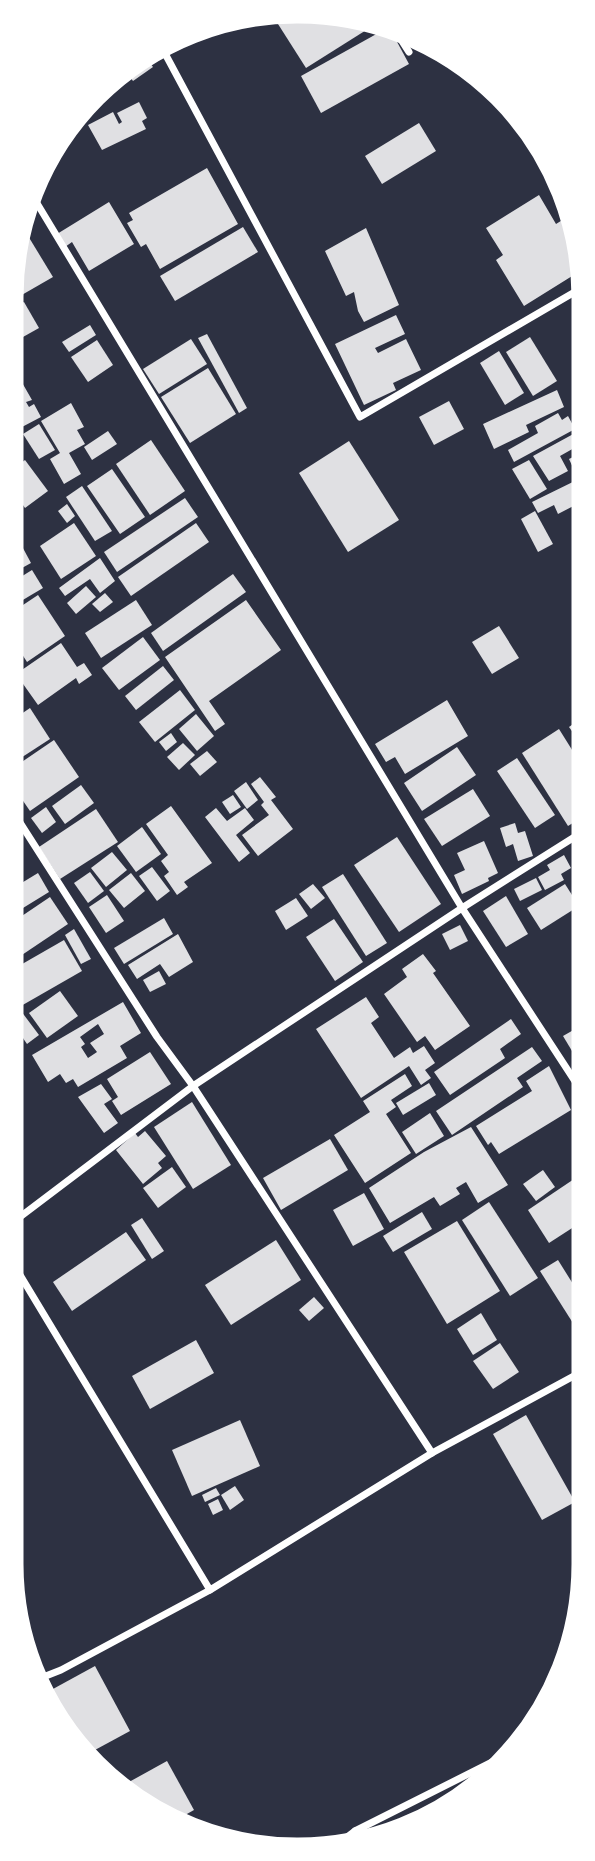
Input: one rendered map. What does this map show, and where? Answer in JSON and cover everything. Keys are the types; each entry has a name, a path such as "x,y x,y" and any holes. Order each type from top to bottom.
{"street":[{"path":"401,39 409,52"},
{"path":"165,53 360,416 576,291"},
{"path":"36,202 462,908 576,1083"},
{"path":"19,821 157,1037 193,1086 432,1452"},
{"path":"19,1218 193,1086 576,836"},
{"path":"19,1273 210,1590"},
{"path":"43,1677 210,1590 432,1452 576,1375"},
{"path":"347,1837 492,1762"},
{"path":"355,1831 357,1835"}],"building":[{"path":"276,20 316,20 368,29 306,68"},
{"path":"380,32 394,37 409,64 321,113 301,76"},
{"path":"149,62 153,67 133,81 129,76"},
{"path":"139,102 147,118 142,121 146,129 102,150 88,125 113,112 119,124 122,122 117,113"},
{"path":"419,123 436,151 382,184 365,156"},
{"path":"207,168 238,224 160,269 146,244 141,247 127,223 133,220 129,213"},
{"path":"539,195 556,224 564,219 575,275 524,306 496,260 503,255 486,228"},
{"path":"109,202 134,244 89,271 72,242 65,247 57,234"},
{"path":"243,227 258,252 175,301 160,276"},
{"path":"366,228 399,305 364,322 358,311 354,292 346,296 325,251"},
{"path":"27,234 53,277 20,296 22,261"},
{"path":"24,302 39,328 23,337 19,330 19,304"},
{"path":"396,315 405,334 375,348 378,353 406,339 421,370 393,383 396,390 364,405 335,344"},
{"path":"90,325 96,335 69,352 62,342"},
{"path":"207,334 247,408 239,413 198,338"},
{"path":"530,337 557,381 533,396 506,352"},
{"path":"191,339 207,364 159,394 143,369"},
{"path":"97,340 113,365 88,382 71,357"},
{"path":"499,351 524,393 505,405 480,363"},
{"path":"208,368 236,414 190,443 161,397"},
{"path":"19,377 32,400 26,402 29,407 34,404 41,417 22,427 19,422"},
{"path":"557,390 564,407 526,425 529,432 494,449 483,424"},
{"path":"449,401 464,429 434,445 419,417"},
{"path":"71,403 84,427 77,430 85,444 69,453 81,474 64,484 50,459 60,453 41,421"},
{"path":"558,413 562,420 568,416 575,429 514,462 508,450 538,433 535,426"},
{"path":"39,424 55,450 39,459 23,434"},
{"path":"108,431 117,444 92,460 84,447"},
{"path":"576,433 576,447 560,456 568,471 549,481 533,456"},
{"path":"151,440 185,491 150,515 116,464"},
{"path":"349,441 399,520 348,552 299,473"},
{"path":"576,456 576,472 575,472 569,459"},
{"path":"25,460 48,491 25,508 19,499 19,465"},
{"path":"529,460 547,489 530,499 512,469"},
{"path":"112,469 145,517 120,534 87,486"},
{"path":"576,480 576,505 558,514 554,505 538,513 532,502"},
{"path":"82,486 112,531 95,541 66,497"},
{"path":"185,498 198,517 117,572 104,552"},
{"path":"67,504 75,516 67,523 58,511"},
{"path":"535,511 553,544 538,552 521,519"},
{"path":"74,523 96,556 61,579 40,546"},
{"path":"196,523 209,542 131,596 118,577"},
{"path":"19,541 31,563 19,570"},
{"path":"100,558 115,581 100,593 90,579 65,596 59,588"},
{"path":"32,570 43,588 19,602 19,578"},
{"path":"233,574 246,592 163,651 151,633"},
{"path":"86,586 96,597 76,614 67,603"},
{"path":"105,593 113,602 100,612 92,604"},
{"path":"38,595 65,636 27,662 19,650 19,608"},
{"path":"136,600 152,625 101,658 85,633"},
{"path":"246,600 281,650 209,701 225,724 215,731 165,657"},
{"path":"499,626 519,658 492,674 472,642"},
{"path":"143,637 160,660 119,690 102,668"},
{"path":"61,643 77,667 84,663 92,675 79,684 76,678 38,705 19,678 19,672"},
{"path":"163,666 174,680 136,710 125,696"},
{"path":"180,690 195,710 155,742 139,722"},
{"path":"447,700 468,736 405,774 395,757 386,762 375,744"},
{"path":"30,708 50,739 19,759 19,716"},
{"path":"196,714 214,736 197,751 179,729"},
{"path":"576,722 576,737 569,727"},
{"path":"559,729 576,756 576,821 568,826 522,753"},
{"path":"171,733 177,742 166,751 159,742"},
{"path":"54,740 79,777 30,811 19,795 19,764"},
{"path":"183,743 195,755 179,770 167,757"},
{"path":"457,747 476,775 422,811 404,783"},
{"path":"207,751 217,762 200,776 190,764"},
{"path":"517,758 555,815 535,828 497,771"},
{"path":"260,777 276,797 271,800 293,829 258,856 242,835 269,815 261,805 264,802 251,784"},
{"path":"246,782 258,800 247,809 234,791"},
{"path":"81,785 94,803 65,824 52,806"},
{"path":"473,789 490,816 442,846 424,819"},
{"path":"233,795 241,807 230,814 222,802"},
{"path":"171,806 212,863 184,882 188,887 177,895 164,876 169,872 161,861 168,855 146,824"},
{"path":"46,807 56,822 42,833 31,818"},
{"path":"216,808 227,821 245,808 254,820 236,835 250,853 239,862 205,817"},
{"path":"96,809 118,842 60,879 39,847"},
{"path":"515,823 518,833 525,831 533,856 518,861 513,844 506,847 500,828"},
{"path":"142,827 161,854 136,872 117,846"},
{"path":"397,837 441,904 399,932 354,865"},
{"path":"484,841 498,873 488,878 489,881 462,894 454,875 465,870 457,853"},
{"path":"112,852 127,870 106,887 91,868"},
{"path":"564,855 571,868 561,874 564,880 545,890 538,877 550,870 547,865"},
{"path":"152,867 170,891 157,901 139,876"},
{"path":"90,872 104,891 88,903 74,883"},
{"path":"38,873 49,892 19,910 19,885"},
{"path":"131,873 145,891 124,908 109,890"},
{"path":"343,874 387,943 366,956 322,887"},
{"path":"536,878 542,890 520,901 514,889"},
{"path":"313,884 325,898 311,909 299,894"},
{"path":"565,884 576,901 576,908 541,930 527,908"},
{"path":"107,895 124,921 106,933 89,907"},
{"path":"506,896 528,934 506,947 483,911"},
{"path":"50,897 68,924 19,957 19,918"},
{"path":"296,898 308,916 286,930 275,911"},
{"path":"164,918 173,934 124,964 114,948"},
{"path":"334,919 363,962 335,981 306,937"},
{"path":"460,925 468,941 450,950 442,934"},
{"path":"74,929 91,959 81,964 65,935"},
{"path":"178,934 193,962 169,977 160,964 137,979 128,965"},
{"path":"64,940 82,971 19,1007 19,966"},
{"path":"423,954 470,1026 435,1050 425,1036 417,1042 384,994 407,977 402,969"},
{"path":"159,971 166,984 150,992 143,980"},
{"path":"60,991 78,1016 47,1038 29,1013"},
{"path":"366,997 379,1017 371,1023 394,1058 410,1047 413,1053 424,1046 435,1063 425,1070 431,1078 421,1085 409,1066 361,1098 316,1029"},
{"path":"123,1002 141,1033 120,1046 127,1058 78,1087 73,1079 66,1083 60,1074 48,1082 32,1055","holes":["98,1024 104,1034 90,1043 97,1052 88,1058 81,1047 85,1044 80,1037"]},
{"path":"21,1011 39,1035 27,1044 19,1032"},
{"path":"511,1019 521,1034 500,1049 505,1058 450,1095 434,1072"},
{"path":"576,1029 576,1055 575,1056 563,1036"},
{"path":"532,1047 542,1061 517,1078 523,1087 452,1135 436,1111"},
{"path":"150,1052 171,1084 121,1115 112,1101 118,1097 107,1079"},
{"path":"549,1066 571,1110 499,1154 491,1142 488,1145 476,1126 532,1091 526,1081"},
{"path":"405,1074 412,1086 391,1100 396,1107 386,1114 411,1153 365,1183 334,1135 370,1112 363,1101"},
{"path":"429,1083 436,1095 403,1115 396,1103"},
{"path":"101,1084 112,1099 104,1104 118,1123 104,1133 78,1097"},
{"path":"192,1102 231,1165 193,1189 154,1127"},
{"path":"430,1113 444,1136 416,1154 402,1132"},
{"path":"471,1127 508,1185 478,1203 466,1182 456,1188 460,1194 440,1206 434,1197 390,1223 369,1188 424,1152"},
{"path":"145,1131 166,1156 158,1163 162,1168 143,1184 116,1150 135,1133 138,1137"},
{"path":"330,1139 348,1170 281,1210 263,1178"},
{"path":"172,1167 186,1187 158,1208 143,1188"},
{"path":"543,1170 555,1187 536,1201 523,1184"},
{"path":"576,1178 576,1226 549,1243 528,1210"},
{"path":"364,1193 384,1229 353,1246 333,1210"},
{"path":"489,1202 538,1278 510,1296 462,1220"},
{"path":"422,1212 432,1229 393,1252 383,1236"},
{"path":"142,1218 164,1251 152,1259 131,1225"},
{"path":"457,1221 500,1291 447,1324 404,1252"},
{"path":"126,1232 146,1260 72,1311 53,1282"},
{"path":"276,1240 301,1280 231,1325 205,1285"},
{"path":"558,1260 576,1289 576,1328 540,1271"},
{"path":"314,1297 324,1308 309,1321 299,1310"},
{"path":"481,1313 497,1340 473,1355 457,1329"},
{"path":"196,1340 214,1373 150,1409 132,1376"},
{"path":"500,1343 519,1372 493,1389 473,1361"},
{"path":"526,1415 575,1502 542,1520 493,1434"},
{"path":"240,1420 260,1466 192,1496 172,1450"},
{"path":"235,1486 244,1500 230,1510 221,1495"},
{"path":"216,1488 220,1495 205,1502 202,1495"},
{"path":"218,1499 223,1510 213,1515 208,1504"},
{"path":"95,1666 130,1731 92,1751 66,1718 50,1691"},
{"path":"167,1761 194,1810 182,1817 127,1783"}]}
